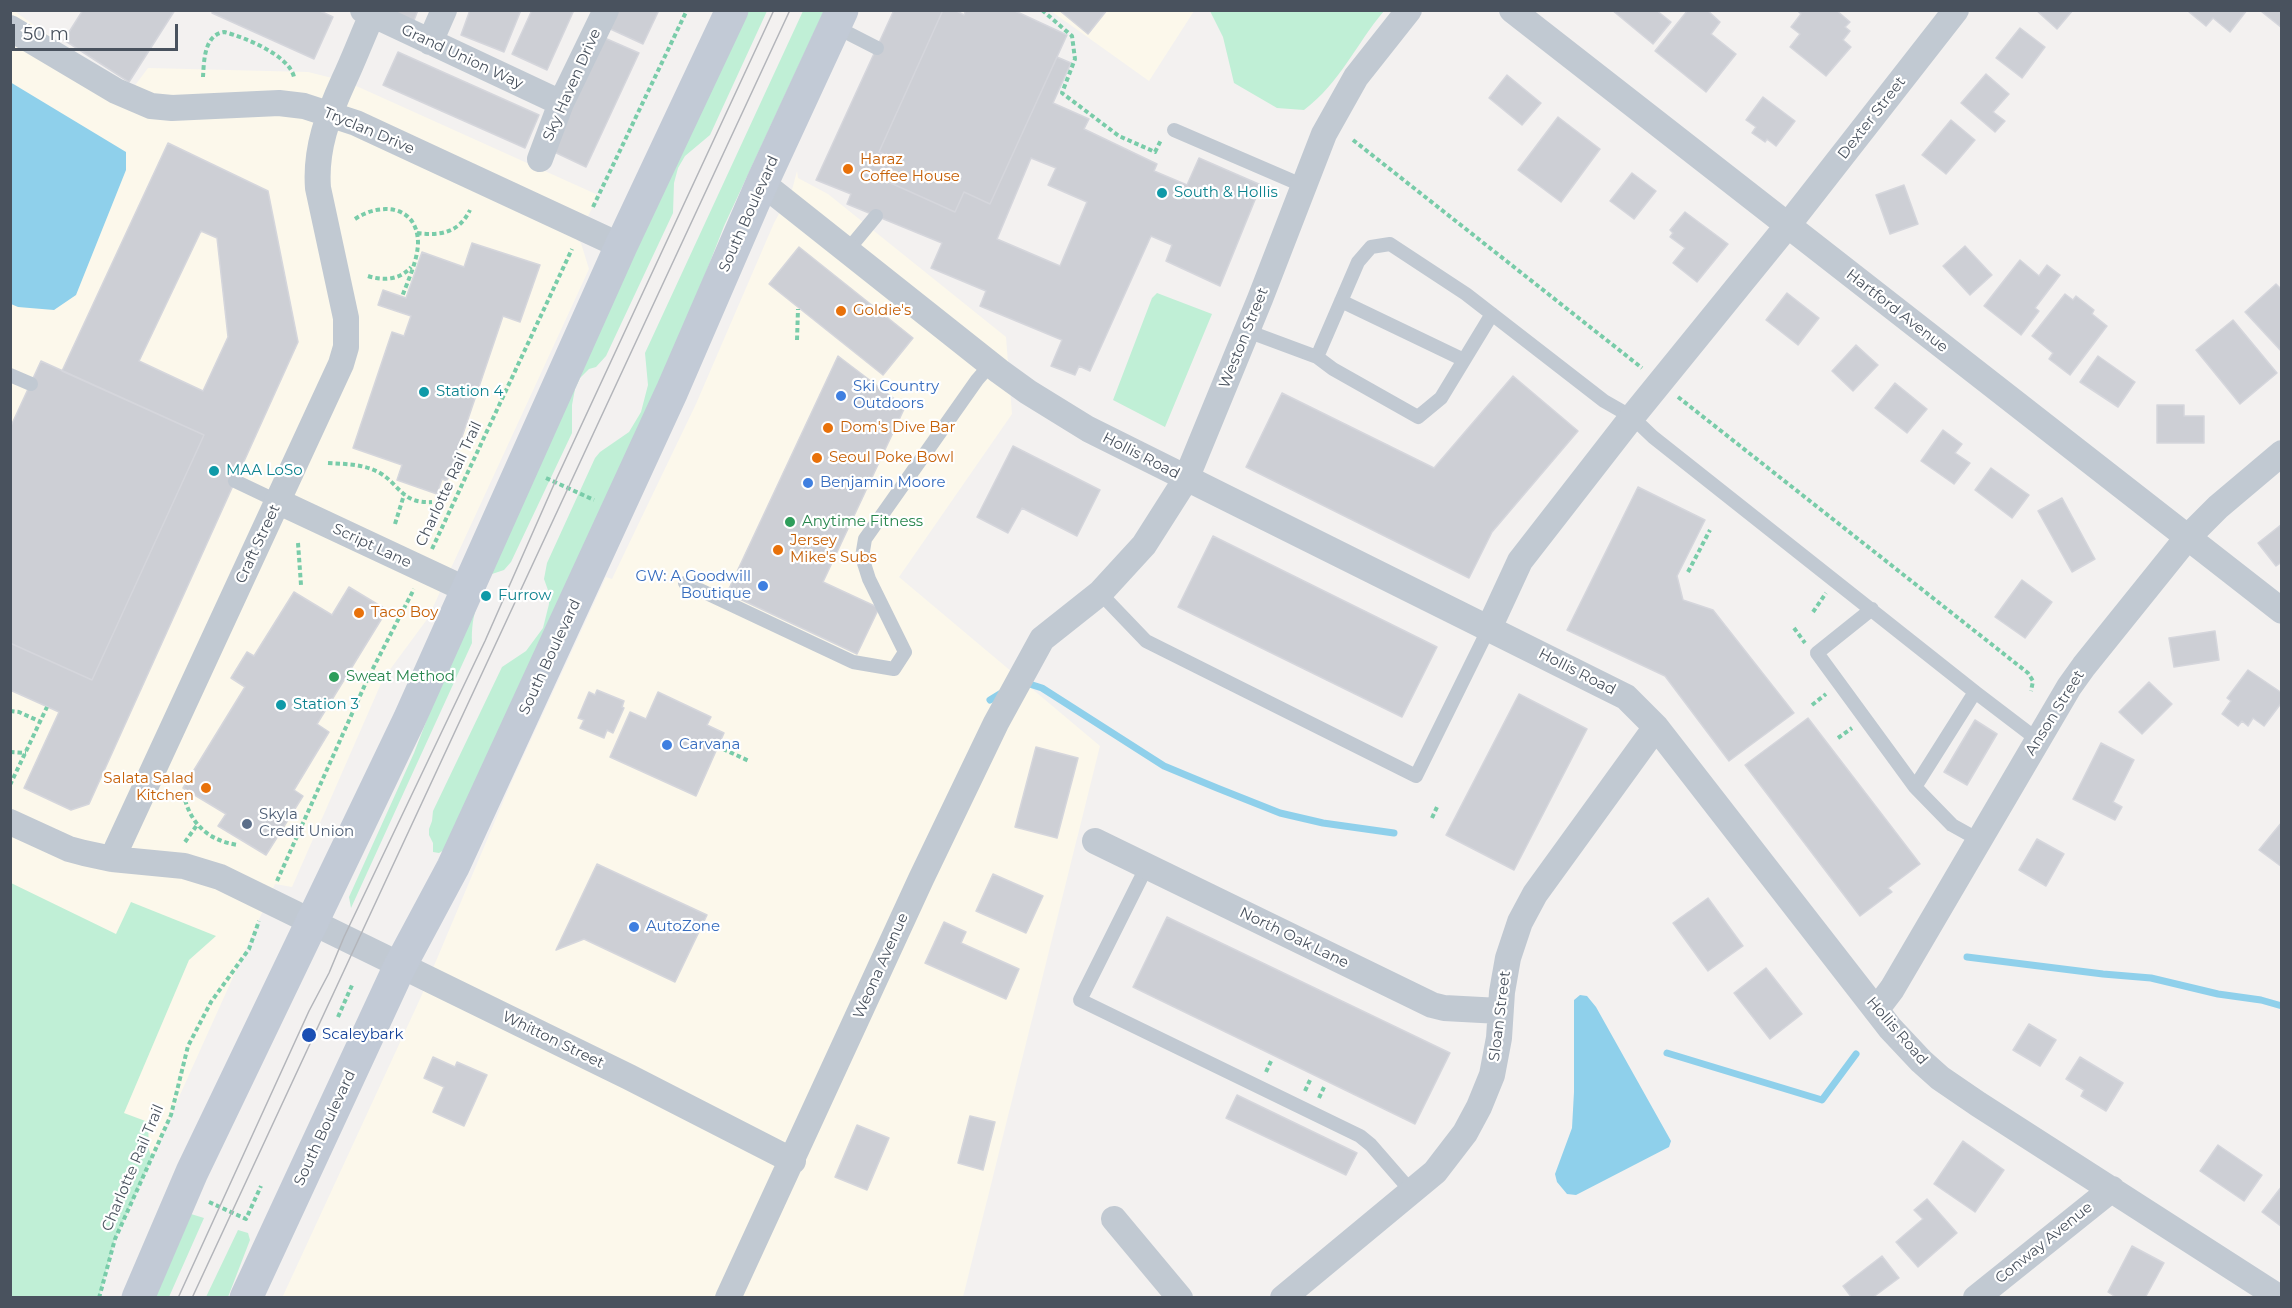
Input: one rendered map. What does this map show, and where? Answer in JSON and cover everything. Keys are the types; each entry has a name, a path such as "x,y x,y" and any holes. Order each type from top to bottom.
{"main road":[{"path":"138,1298 192,1172 409,720 621,246 732,10"},
{"name":"South Boulevard","path":"246,1298 400,966 467,837 672,391 762,183 838,18"}],"street":[{"path":"430,42 444,10"},
{"name":"Sky Haven Drive","path":"540,159 561,103 606,10"},
{"name":"Weston Street","path":"1042,639 1100,593 1144,545 1186,479 1324,134 1356,77 1409,10"},
{"name":"Hartford Avenue","path":"1512,10 2282,611"},
{"name":"Dexter Street","path":"1490,628 1520,561 1956,10"},
{"name":"Grand Union Way","path":"368,13 561,103"},
{"name":"Craft Street","path":"112,859 341,364 346,347 346,318 318,188 317,169 321,141 330,113 368,13"},
{"name":"Tryclan Drive","path":"10,27 116,91 151,106 172,108 279,103 304,106 330,113 621,246"},
{"name":"Hollis Road","path":"762,183 990,365 1028,392 1088,429 1626,697 1656,727 1876,1010 1921,1061 1940,1078 2280,1298"},
{"name":"Anson Street","path":"1876,1010 1892,989 2084,666 2187,538 2218,507 2282,453"},
{"name":"Script Lane","path":"277,501 467,590"},
{"name":"Weona Avenue","path":"728,1298 921,879 996,723 1042,639"},
{"name":"Sloan Street","path":"1300,1292 1447,1159 1465,1133 1492,1075 1499,1038 1500,1011 1508,958 1520,922 1535,894 1656,727"},
{"name":"Whitton Street","path":"10,822 69,849 112,859 170,864 220,877 267,902 629,1077 793,1161"},
{"name":"North Oak Lane","path":"1095,841 1432,1005 1444,1008 1500,1011"},
{"name":"Conway Avenue","path":"1976,1298 2112,1188"},
{"path":"1114,1220 1180,1298"}],"lane":[{"path":"838,18 877,48"},
{"path":"1174,130 1304,186"},
{"path":"848,251 876,216"},
{"path":"1317,357 1358,262 1371,247 1390,244 1466,294 1604,401 1632,417 1653,437 2038,740"},
{"path":"1341,301 1464,360"},
{"path":"1247,331 1317,357 1333,369 1418,417 1441,398 1492,314"},
{"path":"685,583 853,662 894,669 905,652 869,579 862,557 865,539 977,380 990,365"},
{"path":"10,375 31,384"},
{"path":"235,482 277,501"},
{"path":"1100,593 1146,641 1416,776 1490,628"},
{"path":"1872,609 1816,653 1915,787 1952,825 1979,840"},
{"path":"1915,787 1975,692"},
{"path":"1147,866 1080,1000 1360,1136 1371,1145 1411,1191"}],"path":[{"name":"Charlotte Rail Trail","path":"99,1298 115,1239 171,1115 188,1046 210,1002 249,949 267,902 368,678 422,570 687,10"},
{"path":"1041,10 1072,36 1075,59 1062,93 1119,136 1155,152 1167,126 1174,130"},
{"path":"203,77 207,47 212,38 224,32 280,56 292,69 294,77"},
{"path":"1353,140 1649,373"},
{"path":"355,219 372,210 388,208 410,219 417,233 418,248 402,297"},
{"path":"417,233 437,234 456,228 465,220 470,210"},
{"path":"368,276 391,279 407,272 413,265"},
{"path":"797,340 798,309"},
{"path":"1675,395 2028,673 2033,681 2031,691"},
{"path":"328,464 354,465 371,470 386,478 404,495 416,501 432,502"},
{"path":"541,487 545,477 594,500 599,489"},
{"path":"395,524 404,495"},
{"path":"1688,572 1710,531"},
{"path":"298,543 301,585"},
{"path":"10,785 47,707"},
{"path":"10,711 19,712 41,722"},
{"path":"723,749 750,761"},
{"path":"10,752 26,753"},
{"path":"185,800 188,810 204,832 220,841 238,845"},
{"path":"1432,818 1437,807"},
{"path":"184,844 197,825"},
{"path":"218,846 220,841"},
{"path":"338,1017 353,983"},
{"path":"210,1193 206,1201 246,1219 261,1186"}],"shaded area":[{"path":"10,11 14,11 130,92 148,68 308,72 344,81 363,89 598,195 577,240 581,243 589,269 428,618 383,679 292,887 275,884 115,1239 99,1297 11,1297"},
{"path":"1051,11 1194,11 1149,81"},
{"path":"797,171 798,178 828,194 1006,337 1012,414 899,577 1100,746 963,1297 282,1298 420,999 511,783 606,577 612,579 696,404 774,223 792,190"}],"green space":[{"path":"746,11 767,11 710,135 685,156 678,168 674,183 673,213 606,356 596,367 589,369 580,378 572,405 572,433 511,562 504,570 492,574 483,591 474,615 472,643 351,908 349,897 414,753 460,634"},
{"path":"803,11 824,11 724,226 684,329 444,850 439,853 433,852 429,829 433,811 502,667 526,651 543,628 549,604 549,593 544,579 547,563 595,458 629,432 641,412 648,385 645,353"},
{"path":"1210,11 1384,11 1338,76 1304,110 1277,108 1234,83 1223,37"},
{"path":"1157,293 1212,314 1165,427 1113,400 1152,298"},
{"path":"11,883 116,934 131,902 216,936 189,960 124,1113 148,1122 149,1150 152,1158 115,1239 99,1297 11,1297"},
{"path":"191,1214 204,1218 169,1297 154,1298"},
{"path":"238,1230 248,1233 250,1240 228,1297 206,1297"}],"water":[{"path":"10,82 126,152 126,170 76,295 54,310 18,307 11,304"},
{"path":"1580,995 1587,996 1596,1007 1671,1141 1669,1147 1576,1195 1567,1194 1557,1182 1555,1174 1572,1128 1574,1000"}],"building":[{"path":"83,10 175,10 129,82 64,40"},
{"path":"213,10 318,10 333,17 314,59 212,13"},
{"path":"395,10 418,10 413,23 393,15"},
{"path":"470,10 521,10 504,52 461,35"},
{"path":"532,10 574,10 547,70 512,54"},
{"path":"614,10 659,10 643,44 606,27"},
{"name":"South & Hollis","path":"894,10 943,10 879,152 894,159 884,180 955,212 964,192 990,204 1057,57 1071,63 1053,103 1089,119 1084,129 1157,164 1154,171 1187,185 1199,158 1261,185 1220,286 1166,261 1172,245 1151,236 1090,371 1079,366 1075,375 1051,366 1062,340 980,306 986,291 931,268 942,243 847,204 851,194 816,180","holes":["1031,158 1056,168 1048,185 1087,202 1060,266 997,239"]},
{"path":"943,10 955,10 964,15 966,10 1013,10 1067,35 990,204 964,192 955,212 884,180 894,159 879,152"},
{"path":"1059,10 1107,10 1088,34"},
{"path":"1612,10 1656,10 1671,22 1653,44"},
{"path":"1688,10 1707,10 1720,22 1711,34 1736,54 1706,92 1655,51"},
{"path":"1797,10 1836,10 1850,22 1845,27 1850,31 1843,40 1851,47 1826,76 1790,47 1800,34 1791,27 1801,14"},
{"path":"2036,10 2073,10 2057,29"},
{"path":"2191,10 2247,10 2230,32 2213,18 2206,26 2189,12"},
{"path":"2263,10 2282,10 2282,28 2262,12"},
{"path":"2020,28 2045,47 2022,78 1996,58"},
{"path":"600,36 639,53 586,167 548,149"},
{"path":"398,52 539,115 525,148 383,85"},
{"path":"1986,74 2009,94 1993,112 2005,121 1995,132 1961,103"},
{"path":"1507,75 1541,103 1522,125 1489,98"},
{"path":"1763,97 1795,121 1776,146 1767,139 1765,142 1752,133 1756,127 1746,120"},
{"path":"1558,117 1600,149 1561,202 1518,170"},
{"path":"1951,120 1975,140 1946,174 1922,155"},
{"name":"MAA LoSo","path":"168,143 268,191 298,342 89,804 71,810 24,788 59,712 10,690 10,643 92,680 204,435 62,371","holes":["201,231 217,238 228,337 203,391 139,361"]},
{"path":"1632,173 1656,191 1634,219 1610,201"},
{"path":"1904,185 1918,224 1890,234 1876,195"},
{"path":"1685,212 1728,244 1697,282 1673,263 1685,248 1670,237 1673,233 1670,230"},
{"name":"Station 4","path":"472,243 540,265 520,322 503,316 447,481 442,479 437,494 397,480 402,465 353,448 392,332 404,336 411,316 378,305 383,290 406,298 422,252 464,267"},
{"path":"1965,246 1992,275 1970,295 1943,266"},
{"name":"Goldie's","path":"799,247 913,338 883,375 769,284"},
{"path":"2020,260 2039,276 2047,265 2060,275 2035,308 2039,311 2021,335 1984,306"},
{"path":"2276,284 2282,290 2282,352 2245,312"},
{"path":"1787,293 1819,318 1798,345 1766,320"},
{"path":"2065,294 2073,300 2076,296 2094,310 2092,314 2107,326 2070,375 2049,359 2053,353 2032,336"},
{"path":"2233,320 2277,373 2240,404 2196,350"},
{"path":"1856,345 1878,365 1853,391 1832,371"},
{"path":"838,356 905,407 823,582 879,608 857,654 727,593"},
{"path":"2098,356 2135,382 2118,407 2080,382"},
{"path":"41,361 204,435 92,680 10,643 10,428"},
{"path":"1513,376 1578,431 1492,532 1469,578 1246,467 1282,393 1434,468"},
{"path":"1895,383 1927,409 1907,433 1875,408"},
{"path":"2157,405 2184,405 2184,416 2204,416 2204,443 2157,443"},
{"path":"1943,430 1962,444 1955,453 1970,463 1954,484 1921,461"},
{"path":"1013,446 1100,490 1077,536 1022,508 1008,533 977,517"},
{"path":"1991,468 2029,495 2012,518 1975,490"},
{"path":"1638,487 1705,520 1677,576 1683,600 1713,610 1794,713 1729,761 1665,676 1567,630"},
{"path":"2062,498 2095,559 2072,572 2038,511"},
{"path":"2282,524 2282,562 2276,566 2258,543"},
{"path":"1213,536 1437,647 1402,717 1178,607"},
{"path":"2022,580 2052,602 2025,638 1995,617"},
{"name":"Station 3","path":"349,587 387,610 317,724 329,732 294,790 303,796 266,855 218,826 226,814 183,788 245,687 231,678 247,652 254,656 294,592 332,615"},
{"path":"2215,631 2219,660 2174,667 2169,638"},
{"path":"2248,670 2282,693 2282,702 2264,726 2253,718 2248,726 2242,721 2238,726 2222,714 2231,701 2227,698"},
{"path":"2149,682 2172,704 2142,734 2119,712"},
{"path":"597,690 624,701 622,707 624,708 613,733 607,730 604,738 580,728 584,720 578,718 589,692 595,695"},
{"name":"Carvana","path":"658,692 711,717 707,725 724,733 696,796 610,757 630,712 646,719"},
{"path":"1519,694 1587,729 1514,870 1446,835"},
{"path":"1808,718 1920,864 1888,888 1892,892 1860,916 1745,765"},
{"path":"1975,720 1997,734 1967,785 1944,772"},
{"path":"2101,743 2134,760 2113,802 2122,807 2115,820 2073,799"},
{"path":"1036,747 1078,758 1057,838 1015,827"},
{"path":"2282,822 2282,867 2259,850"},
{"path":"2037,839 2064,854 2046,886 2019,870"},
{"name":"AutoZone","path":"597,864 707,915 675,982 584,939 556,950"},
{"path":"993,874 1043,896 1026,933 976,911"},
{"path":"1708,898 1743,946 1708,971 1673,923"},
{"path":"1167,917 1450,1053 1415,1124 1133,987"},
{"path":"944,922 966,932 961,943 1019,969 1006,999 925,963"},
{"path":"1766,968 1802,1014 1770,1039 1734,993"},
{"path":"2029,1024 2056,1040 2040,1066 2013,1050"},
{"path":"433,1057 455,1067 457,1062 487,1075 464,1126 433,1112 444,1087 424,1078"},
{"path":"2080,1057 2123,1083 2106,1111 2081,1096 2084,1090 2066,1079"},
{"path":"1237,1095 1357,1153 1346,1175 1226,1118"},
{"path":"970,1116 995,1122 983,1170 958,1163"},
{"path":"857,1125 889,1138 867,1190 835,1177"},
{"path":"1963,1141 2004,1170 1975,1212 1934,1184"},
{"path":"2218,1145 2262,1175 2244,1201 2200,1171"},
{"path":"2282,1186 2282,1227 2262,1212"},
{"path":"1927,1199 1957,1233 1918,1267 1896,1242 1923,1219 1914,1210"},
{"path":"2132,1246 2164,1263 2145,1298 2117,1298 2108,1292"},
{"path":"1882,1256 1899,1278 1872,1298 1852,1298 1843,1286"}],"waterway":[{"path":"1023,682 1042,688 1164,766 1217,788 1280,813 1323,823 1394,833"},
{"path":"990,700 1003,692"},
{"path":"1967,957 2151,978 2282,1006"},
{"path":"1667,1053 1822,1100 1856,1054"}],"tram line":[{"path":"178,1298 309,1011 485,641 555,482 774,10"},
{"path":"192,1298 790,10"}],"place":[{"name":"Haraz Coffee House","path":"848,169"},
{"name":"South & Hollis","path":"1162,193"},
{"name":"Goldie's","path":"841,311"},
{"name":"Station 4","path":"424,392"},
{"name":"Ski Country Outdoors","path":"841,396"},
{"name":"Dom's Dive Bar","path":"828,428"},
{"name":"Seoul Poke Bowl","path":"817,458"},
{"name":"MAA LoSo","path":"214,471"},
{"name":"Benjamin Moore","path":"808,483"},
{"name":"Anytime Fitness","path":"790,522"},
{"name":"Jersey Mike's Subs","path":"778,550"},
{"name":"GW: A Goodwill Boutique","path":"763,586"},
{"name":"Furrow","path":"486,596"},
{"name":"Taco Boy","path":"359,613"},
{"name":"Sweat Method","path":"334,677"},
{"name":"Station 3","path":"281,705"},
{"name":"Carvana","path":"667,745"},
{"name":"Salata Salad Kitchen","path":"206,788"},
{"name":"Skyla Credit Union","path":"247,824"},
{"name":"AutoZone","path":"634,927"},
{"name":"Scaleybark","path":"309,1035"}]}
